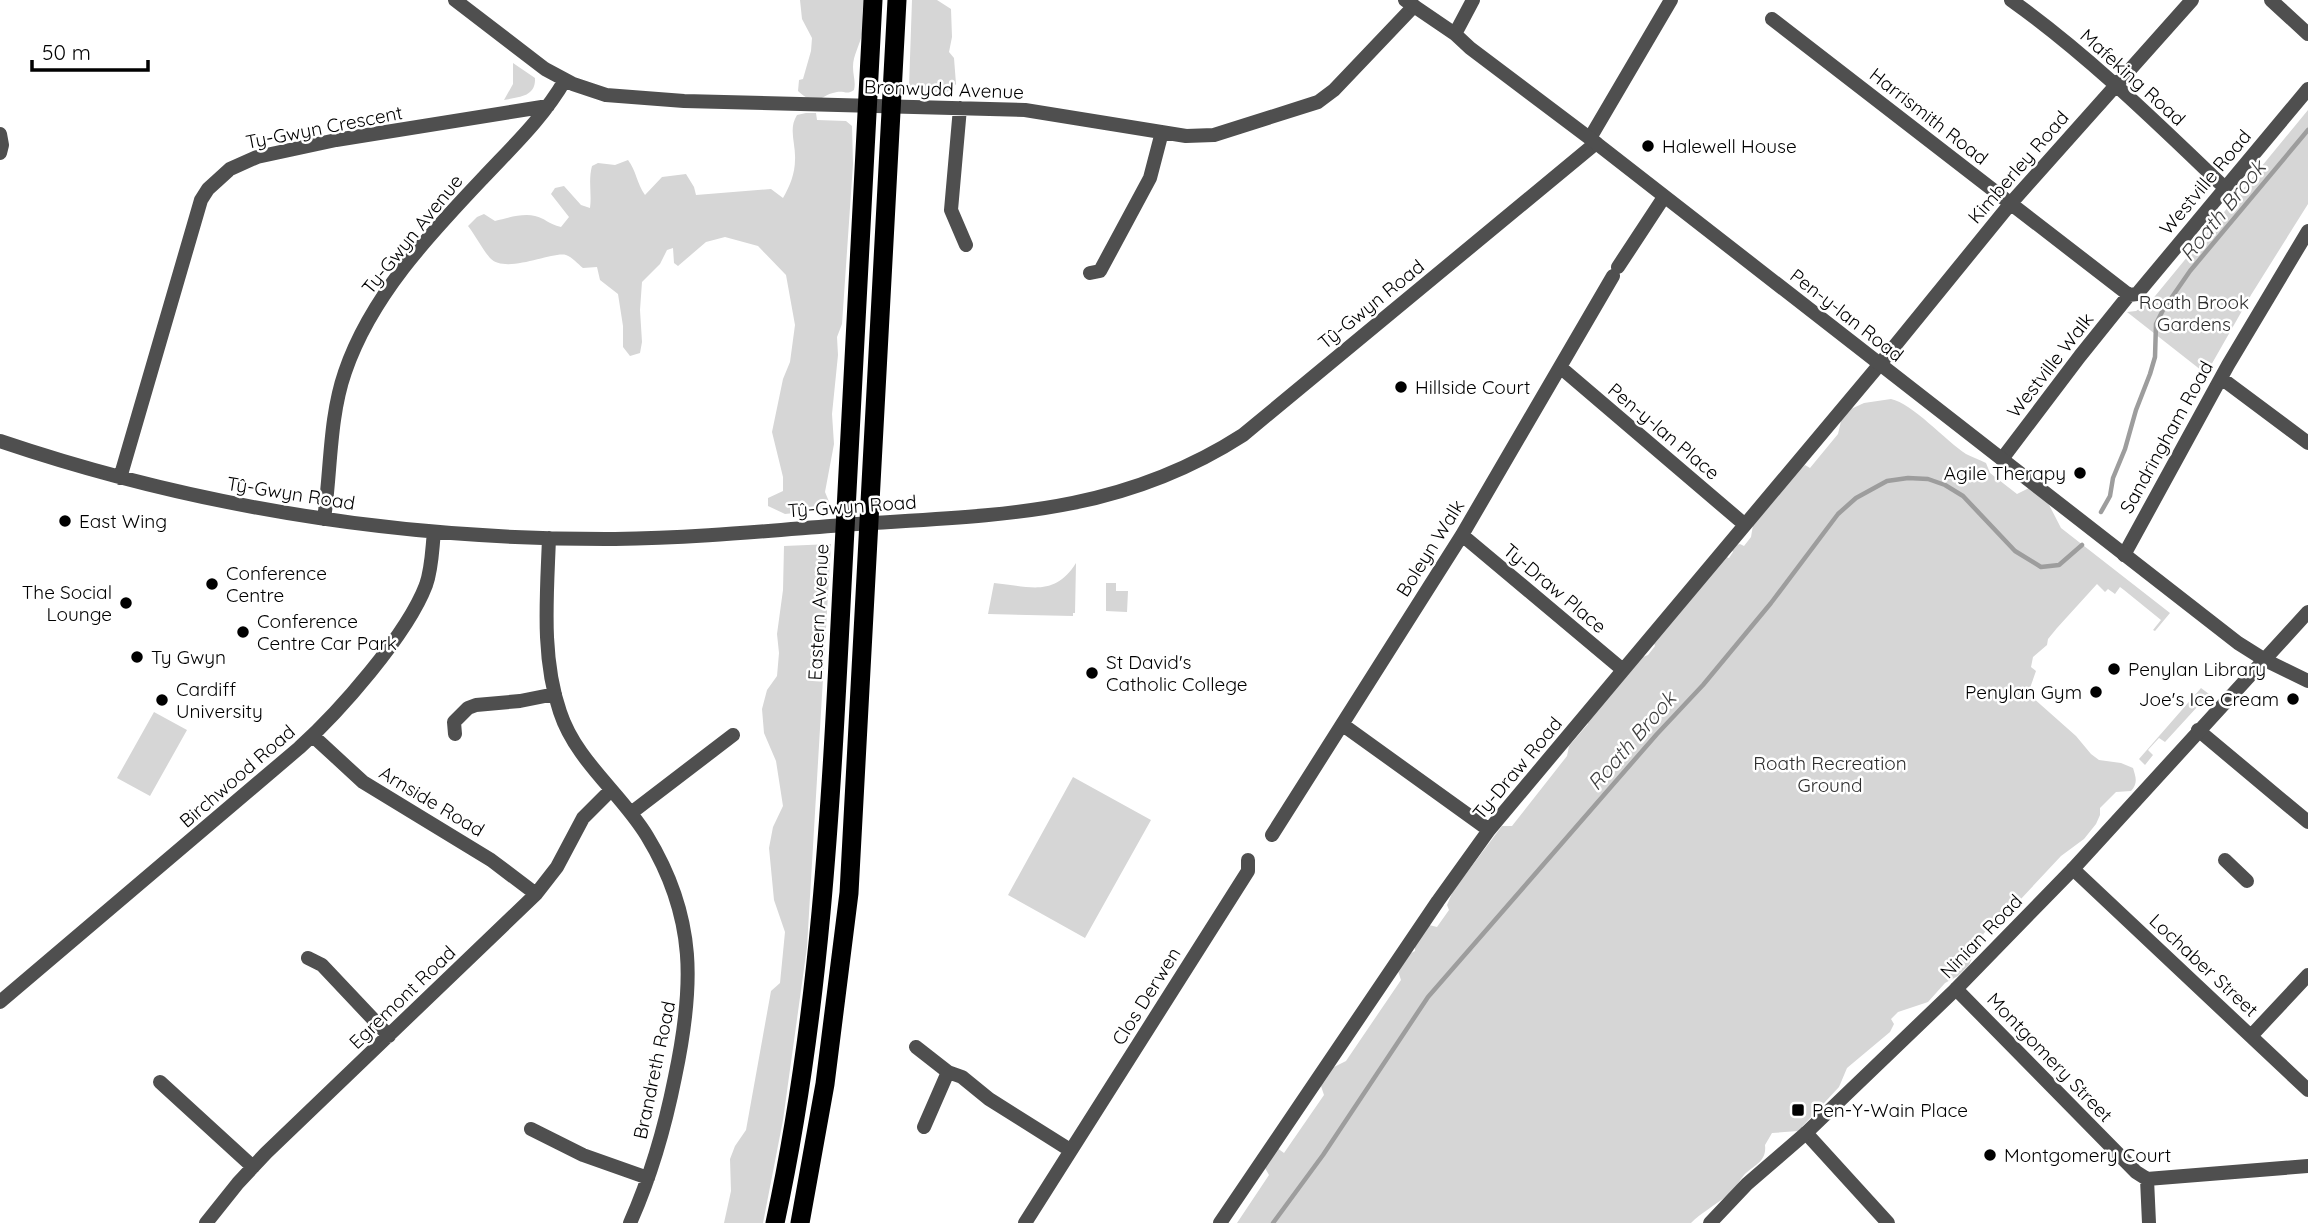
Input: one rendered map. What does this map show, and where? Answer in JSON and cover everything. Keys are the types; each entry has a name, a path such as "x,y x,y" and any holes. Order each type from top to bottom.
{"highway":[{"name":"Eastern Avenue","path":"775,1223 811,1020 830,825 873,0"},
{"path":"800,1223 825,1084 850,880 897,0"}],"street":[{"name":"Bronwydd Avenue","path":"454,0 516,48 565,80 589,90 621,98 1036,111 1186,136 1214,135 1318,102 1334,90 1410,3"},
{"path":"1455,34 1473,0"},
{"name":"Tŷ-Gwyn Road","path":"0,441 120,478 221,501 324,519 433,532 549,538 656,538 1009,513 1082,503 1157,480 1204,458 1253,428 1593,141 1671,0"},
{"name":"Mafeking Road","path":"2011,0 2048,27 2116,86 2224,187"},
{"name":"Kimberley Road","path":"1880,364 2011,203 2192,0"},
{"path":"2271,0 2308,34"},
{"name":"Pen-y-lan Road","path":"1410,3 1455,34 2238,643 2308,681"},
{"name":"Harrismith Road","path":"1772,19 2129,296"},
{"name":"Ty-Gwyn Avenue","path":"324,519 340,391 362,331 384,295 420,248 526,135 565,80"},
{"name":"Westville Road","path":"2129,296 2137,294 2308,89"},
{"name":"Ty-Gwyn Crescent","path":"120,478 201,200 218,178 242,163 295,148 548,106"},
{"path":"960,108 951,210 966,245"},
{"path":"1090,272 1100,271 1142,196 1150,178 1162,132"},
{"path":"0,134 0,153"},
{"name":"Boleyn Walk","path":"1272,835 1462,535 1616,271 1664,197"},
{"name":"Sandringham Road","path":"2123,555 2221,378 2307,235"},
{"name":"Westville Walk","path":"2002,459 2129,296"},
{"name":"Ty-Draw Road","path":"1220,1223 1489,830 1880,364"},
{"name":"Pen-y-lan Place","path":"1560,367 1744,524"},
{"path":"2221,378 2308,443"},
{"name":"Birchwood Road","path":"0,1002 313,736 377,661 413,611 430,572 433,532"},
{"name":"Ty-Draw Place","path":"1462,535 1623,670"},
{"name":"Brandreth Road","path":"549,538 548,647 560,712 588,762 631,813 657,853 672,889 686,942 689,978 684,1034 672,1093 648,1178 630,1223"},
{"name":"Ninian Road","path":"1710,1223 1747,1184 1806,1133 1956,989 2073,869 2308,612"},
{"path":"455,734 454,722 468,708 555,694"},
{"path":"1343,725 1489,830"},
{"path":"2198,730 2308,822"},
{"path":"631,813 733,735"},
{"name":"Arnside Road","path":"313,736 363,782 491,860 536,894"},
{"name":"Egremont Road","path":"206,1223 253,1167 536,894 557,867 583,818 611,790"},
{"name":"Clos Derwen","path":"1025,1223 1248,871 1248,860"},
{"path":"2225,860 2248,881"},
{"name":"Lochaber Street","path":"2073,869 2308,1090"},
{"path":"308,958 322,965 388,1036"},
{"path":"2251,1036 2308,975"},
{"name":"Montgomery Street","path":"1956,989 2136,1172 2147,1179"},
{"path":"916,1047 948,1072 962,1077 989,1100 1070,1150"},
{"path":"924,1127 948,1072"},
{"path":"160,1082 253,1167"},
{"path":"531,1129 583,1155 648,1178"},
{"path":"1806,1133 1888,1223"},
{"path":"2149,1223 2147,1179 2308,1166"}],"green space":[{"path":"800,0 865,0 862,34 853,63 854,90 848,93 837,92 818,100 810,100 798,91 799,80 803,79 811,51 812,38 802,19"},
{"path":"912,0 937,0 951,9 952,37 949,52 954,58 956,84 950,91 924,94 909,87"},
{"path":"513,63 535,78 535,84 530,93 504,100 513,84"},
{"name":"Roath Brook Gardens","path":"2308,110 2308,204 2206,374 2127,312 2136,311 2151,301"},
{"path":"816,113 817,120 846,121 852,126 853,164 842,324 837,337 838,355 832,414 834,444 825,492 832,509 785,514 768,506 768,498 783,491 783,477 772,432 783,379 790,362 795,325 786,275 758,246 725,237 706,242 678,266 674,263 673,248 667,250 660,264 642,282 642,342 640,353 630,356 623,347 618,294 600,280 597,267 583,268 566,255 517,263 497,263 487,255 468,226 484,214 495,221 530,215 561,227 569,217 551,194 555,188 564,186 581,205 590,208 592,166 598,163 615,165 628,160 645,195 662,177 686,174 696,195 771,189 783,198 794,170 794,120 797,115"},
{"name":"Roath Recreation Ground","path":"1891,399 1909,407 1966,454 1986,463 1990,473 2017,494 2031,487 2045,497 2061,528 2170,613 2155,631 2153,630 2161,620 2124,590 2120,587 2115,594 2108,589 2105,592 2097,584 2057,628 2048,639 2047,645 2033,657 2031,667 2036,671 2030,688 2032,697 2099,760 2121,763 2133,768 2136,780 2131,791 2116,792 2100,808 2096,824 2084,839 2061,856 2020,900 1984,933 1969,965 1958,976 1945,983 1928,1002 1898,1012 1891,1019 1894,1024 1890,1032 1847,1068 1839,1087 1798,1131 1772,1133 1759,1163 1744,1175 1730,1194 1691,1223 1237,1223 1269,1175 1265,1168 1273,1145 1284,1153 1324,1095 1319,1080 1324,1072 1346,1061 1401,980 1398,971 1408,955 1415,951 1415,942 1429,925 1437,927 1449,910 1447,905 1453,891 1502,826 1512,826 1567,756 1569,746 1588,724 1583,716 1611,695 1610,684 1635,660 1648,655 1655,646 1653,640 1723,556 1729,558 1733,552 1730,547 1740,544 1744,546 1751,537 1754,519 1798,471 1805,465 1810,468 1838,434 1842,417 1864,403"},
{"path":"831,544 807,947 783,1120 763,1223 724,1223 731,1191 730,1159 746,1130 771,991 780,983 785,932 774,900 769,848 773,827 783,806 776,761 764,733 762,709 767,690 777,676 777,634 783,590 784,546"},
{"path":"1076,563 1073,616 988,614 994,583 1050,586 1068,574"},
{"path":"1106,583 1116,583 1116,591 1128,591 1127,612 1106,611"},
{"path":"2201,688 2209,694 2165,742 2159,738 2148,750 2153,755 2145,765 2139,759"},
{"path":"154,712 187,730 150,796 117,778"},
{"path":"1073,777 1151,820 1085,938 1008,895"}],"waterway":[{"name":"Roath Brook","path":"2101,512 2110,496 2113,478 2150,374 2155,357 2156,324 2163,310 2190,271 2308,130"},
{"name":"Roath Brook","path":"1273,1223 1323,1155 1428,997 1657,734 1703,685 1771,603 1838,514 1856,498 1887,481 1928,479 1963,496 2015,551 2041,567 2059,565 2082,545"}],"place":[{"name":"Halewell House","path":"1648,146"},
{"name":"Hillside Court","path":"1401,387"},
{"name":"Agile Therapy","path":"2080,473"},
{"name":"East Wing","path":"65,521"},
{"name":"Conference Centre","path":"212,584"},
{"name":"The Social Lounge","path":"126,603"},
{"name":"Conference Centre Car Park","path":"243,632"},
{"name":"Ty Gwyn","path":"137,657"},
{"name":"Penylan Library","path":"2114,669"},
{"name":"St David's Catholic College","path":"1092,673"},
{"name":"Penylan Gym","path":"2096,692"},
{"name":"Joe's Ice Cream","path":"2293,699"},
{"name":"Cardiff University","path":"162,700"},
{"name":"Pen-Y-Wain Place","path":"1798,1110"},
{"name":"Montgomery Court","path":"1990,1155"}]}
